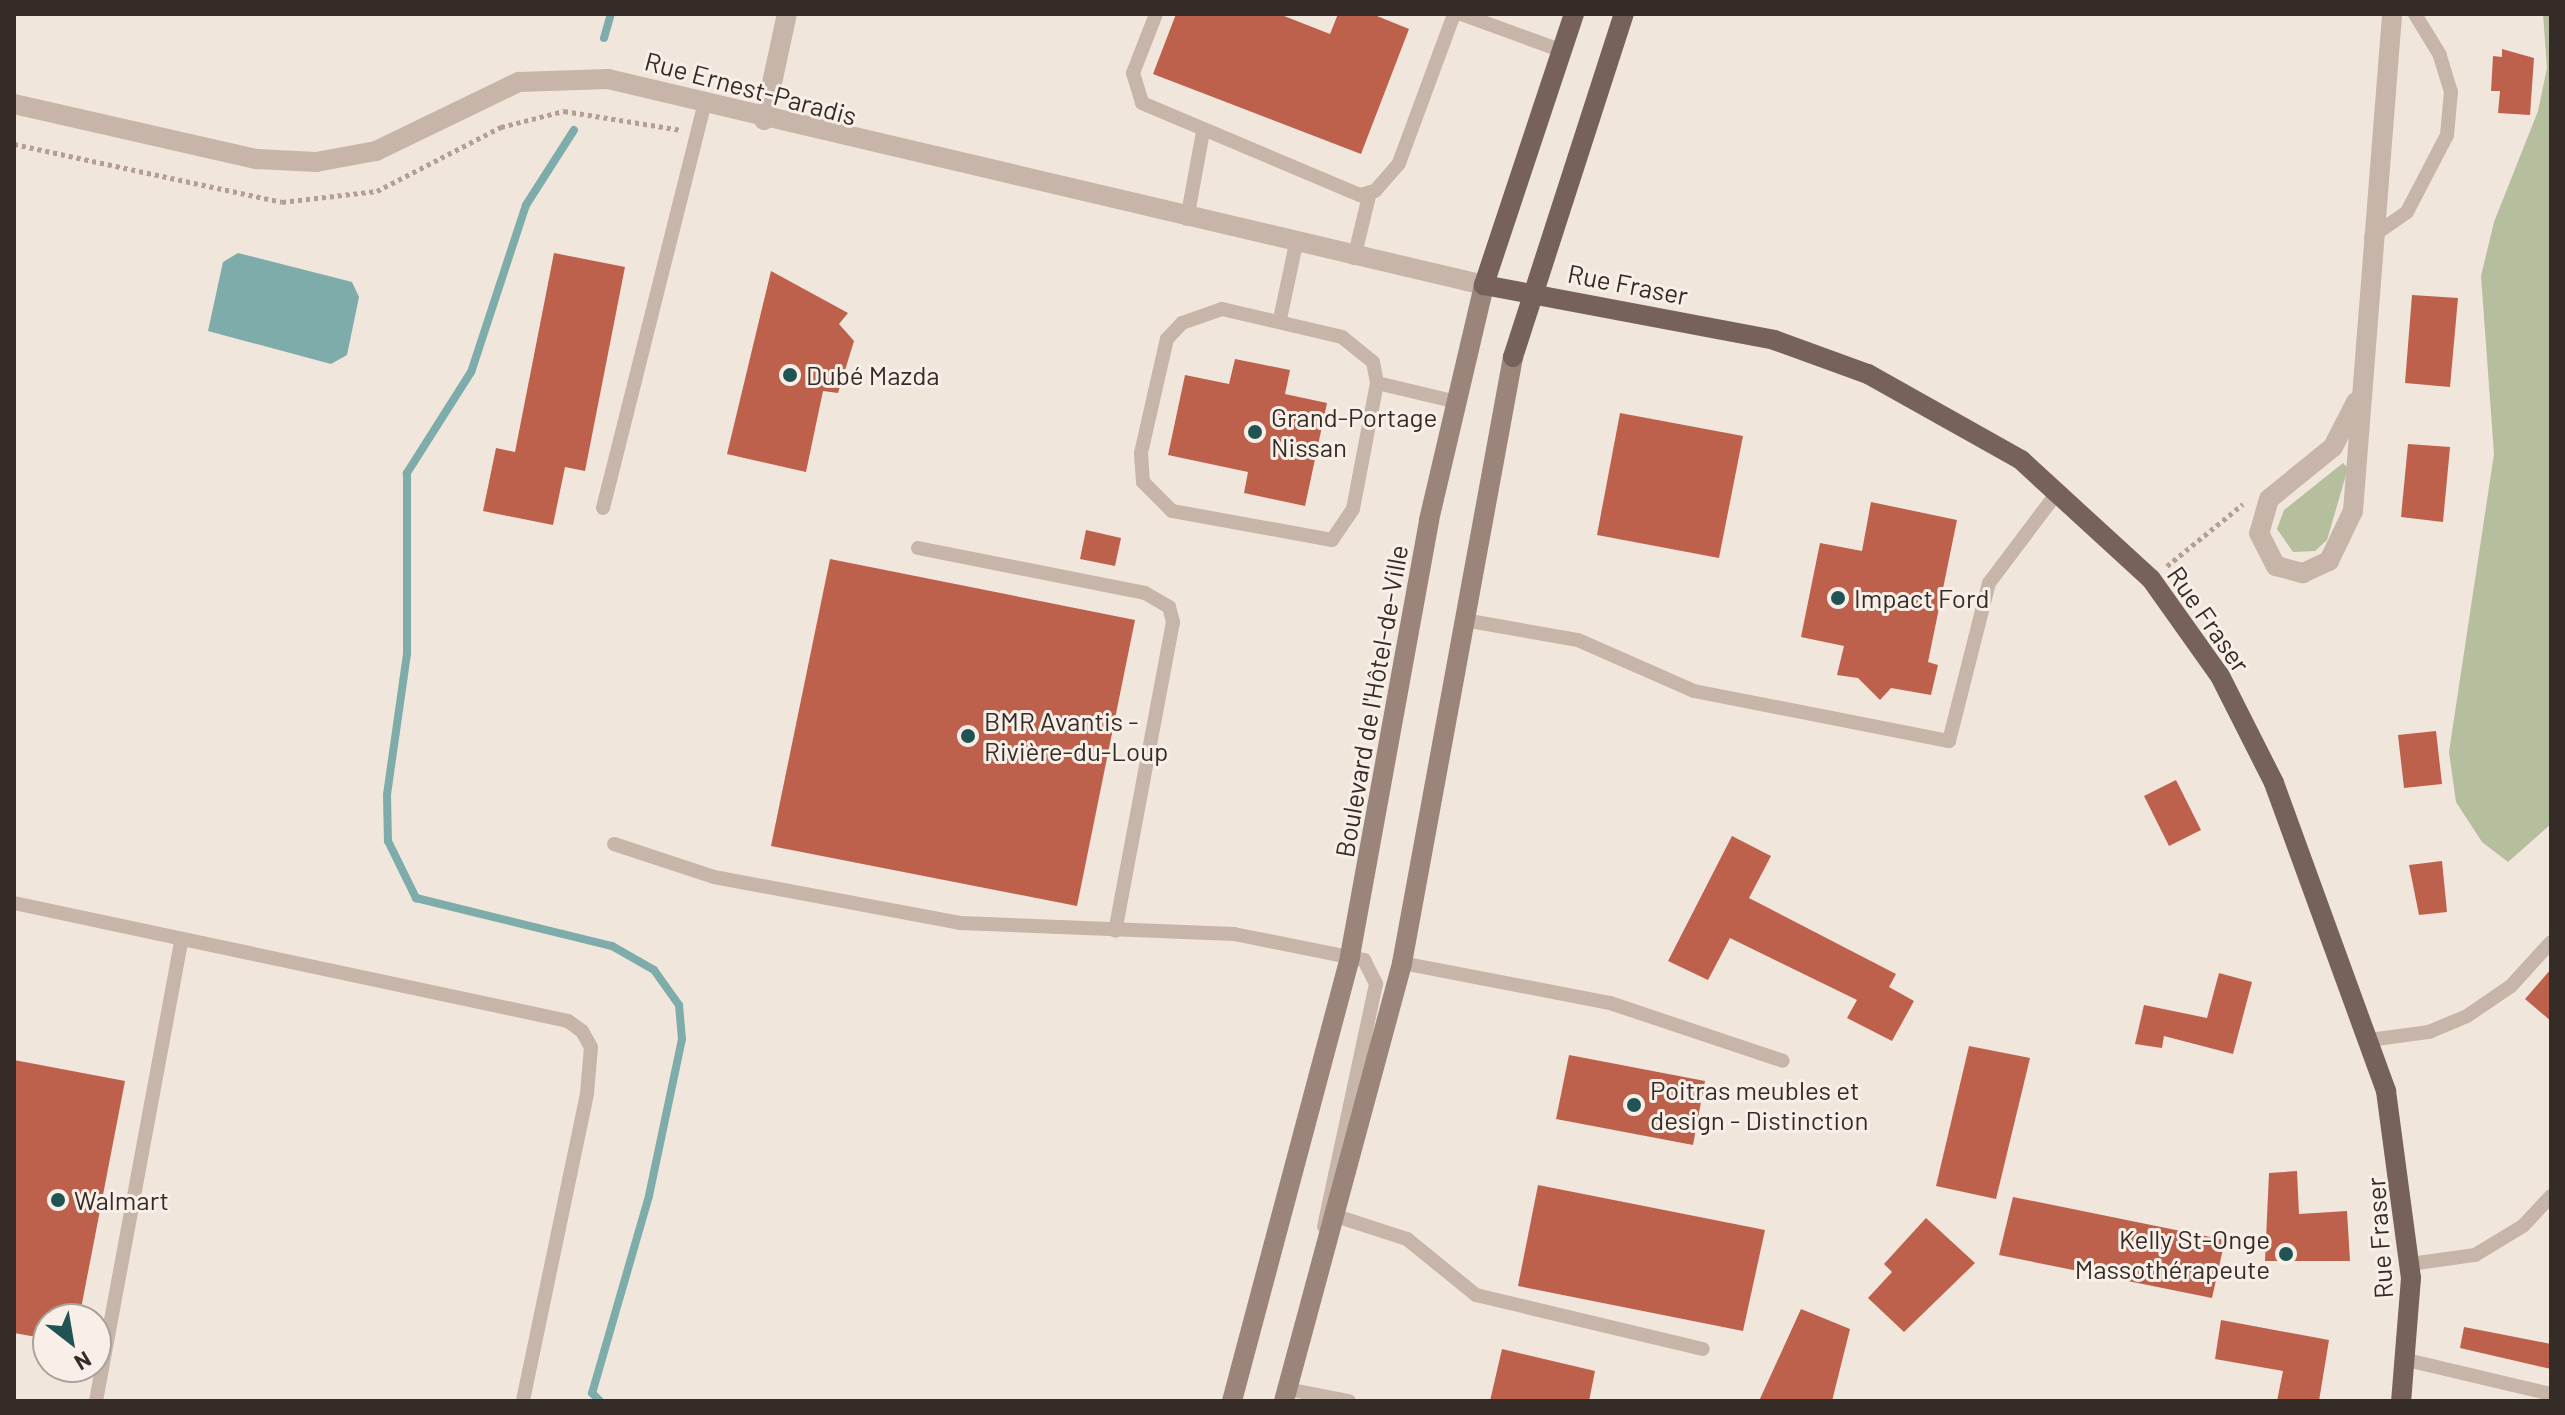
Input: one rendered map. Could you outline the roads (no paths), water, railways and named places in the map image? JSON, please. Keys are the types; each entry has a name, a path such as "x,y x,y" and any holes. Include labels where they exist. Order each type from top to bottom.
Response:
{"main road":[{"name":"Boulevard de l'Hôtel-de-Ville","path":"1232,1401 1350,956 1453,401 1484,285 1574,14"},
{"path":"1286,1395 1402,963 1513,357 1531,293 1624,14"},
{"name":"Rue Fraser","path":"1484,285 1825,356 1915,395 2059,490 2151,579 2220,676 2274,783 2369,1040 2400,1159 2410,1264 2407,1360 2401,1401"}],"street":[{"path":"764,120 787,14"},
{"path":"2356,402 2333,447 2269,499 2259,533 2276,566 2303,573 2329,561 2353,511 2358,373 2392,14"},
{"name":"Rue Ernest-Paradis","path":"14,104 289,163 376,151 484,94 549,76 608,79 705,102 764,120 1354,258 1484,285"}],"lane":[{"path":"1156,14 1133,88 1142,103 1344,191 1370,192"},
{"path":"1354,258 1370,192 1399,163 1454,14"},
{"path":"1461,14 1560,50"},
{"path":"2371,238 2407,212 2447,135 2451,92 2415,14"},
{"path":"603,508 705,102"},
{"path":"1187,219 1203,132"},
{"path":"1280,319 1296,244"},
{"path":"1222,309 1280,319 1362,347 1377,383 1353,509 1332,540 1172,511 1143,482 1141,453 1167,339 1182,323 1222,309"},
{"path":"1377,383 1453,401"},
{"path":"1464,620 1568,637 1694,691 1949,741 1989,583 2059,490"},
{"path":"918,548 1145,593 1169,607 1173,622 1115,931"},
{"path":"614,844 714,877 960,923 1234,934 1350,956 1371,965 1377,976 1334,1152 1316,1286"},
{"path":"14,903 568,1021 582,1031 591,1047 587,1094 523,1401"},
{"path":"96,1401 182,939"},
{"path":"2369,1040 2429,1032 2467,1016 2511,986 2551,942"},
{"path":"1402,963 1610,1003 1783,1061"},
{"path":"2410,1264 2475,1255 2523,1226 2551,1196"},
{"path":"1336,1216 1407,1239 1476,1295 1703,1349"},
{"path":"2407,1360 2551,1394"},
{"path":"1286,1395 1349,1401"}],"water":[{"path":"238,253 352,282 359,297 347,355 331,364 208,331 223,262"}],"waterway":[{"path":"604,38 611,14"},
{"path":"574,130 526,205 471,372 407,473 407,654 387,795 388,841 416,898 612,946 654,970 679,1005 682,1039 649,1196 592,1393 600,1401"}],"place":[{"name":"Dubé Mazda","path":"790,375"},
{"name":"Grand-Portage Nissan","path":"1255,432"},
{"name":"Impact Ford","path":"1838,598"},
{"name":"BMR Avantis - Rivière-du-Loup","path":"968,736"},
{"name":"Poitras meubles et design - Distinction","path":"1634,1105"},
{"name":"Walmart","path":"58,1200"},
{"name":"Kelly St-Onge Massothérapeute","path":"2286,1254"}]}
